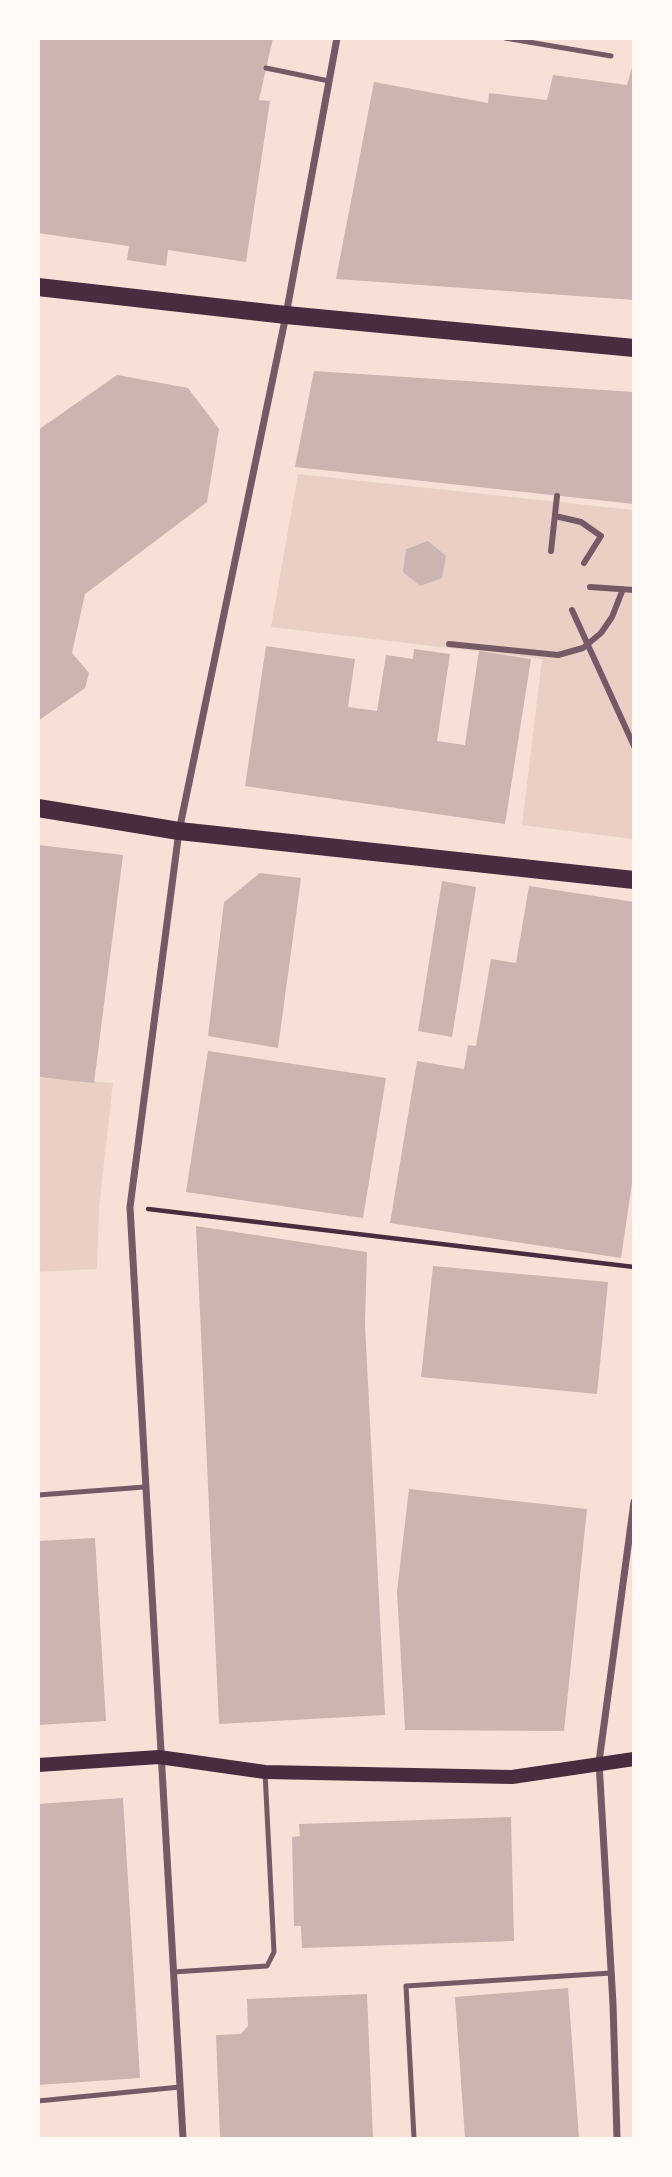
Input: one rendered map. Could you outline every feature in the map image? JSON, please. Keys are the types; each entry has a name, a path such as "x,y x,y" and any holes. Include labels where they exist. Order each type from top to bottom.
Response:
{"main road":[{"path":"38,287 286,315 634,348"},
{"path":"38,808 179,831 634,880"},
{"path":"38,1765 159,1757 265,1772 512,1777 599,1762 634,1759"}],"street":[{"path":"183,2138 159,1757 130,1207 179,831 286,315 337,38"},
{"path":"551,551 557,496"},
{"path":"555,516 582,522 601,536 584,563"},
{"path":"590,587 634,590"},
{"path":"449,644 558,655 587,644 612,617 623,589"},
{"path":"572,610 634,746"},
{"path":"617,2138 599,1762 634,1502"}],"lane":[{"path":"505,38 611,55"},
{"path":"266,68 329,81"},
{"path":"38,1495 145,1487"},
{"path":"173,1972 267,1966 274,1952 265,1772"},
{"path":"414,2138 406,1986 611,1973"},
{"path":"38,2101 180,2087"}],"path":[{"path":"130,1207 634,1267"}],"shaded area":[{"path":"298,474 633,510 633,839 522,825 542,659 271,627"},
{"path":"39,1078 113,1083 99,1208 97,1269 39,1272"}],"building":[{"path":"38,38 273,38 259,100 270,101 246,262 168,250 166,266 127,260 129,246 38,233"},
{"path":"634,60 634,300 336,279 374,82 488,103 489,93 547,100 553,75 627,85"},
{"path":"314,371 634,392 634,504 295,467"},
{"path":"117,375 188,388 219,429 207,502 85,594 72,653 89,673 85,688 38,721 38,430"},
{"path":"428,541 446,556 442,578 420,586 403,572 406,549"},
{"path":"266,646 355,659 348,707 377,711 386,655 413,659 414,649 450,654 437,741 465,745 479,651 531,659 505,824 245,786"},
{"path":"38,845 123,855 94,1083 38,1077"},
{"path":"260,873 301,878 278,1048 208,1036 224,902"},
{"path":"442,881 476,887 452,1037 418,1031"},
{"path":"529,886 634,902 634,1170 621,1258 390,1223 417,1061 464,1069 468,1045 476,1046 491,959 516,963"},
{"path":"208,1051 386,1078 363,1218 186,1192"},
{"path":"196,1226 367,1252 365,1325 385,1715 219,1724"},
{"path":"433,1266 608,1282 597,1394 421,1377"},
{"path":"409,1489 587,1509 564,1731 405,1730 397,1591"},
{"path":"95,1538 106,1721 38,1725 38,1541"},
{"path":"123,1798 140,2078 38,2085 38,1804"},
{"path":"511,1817 514,1941 302,1948 301,1926 294,1926 292,1837 300,1836 299,1824"},
{"path":"568,1988 579,2138 465,2138 455,1997"},
{"path":"367,1994 373,2138 220,2138 216,2035 241,2034 248,2026 247,1999"}]}
